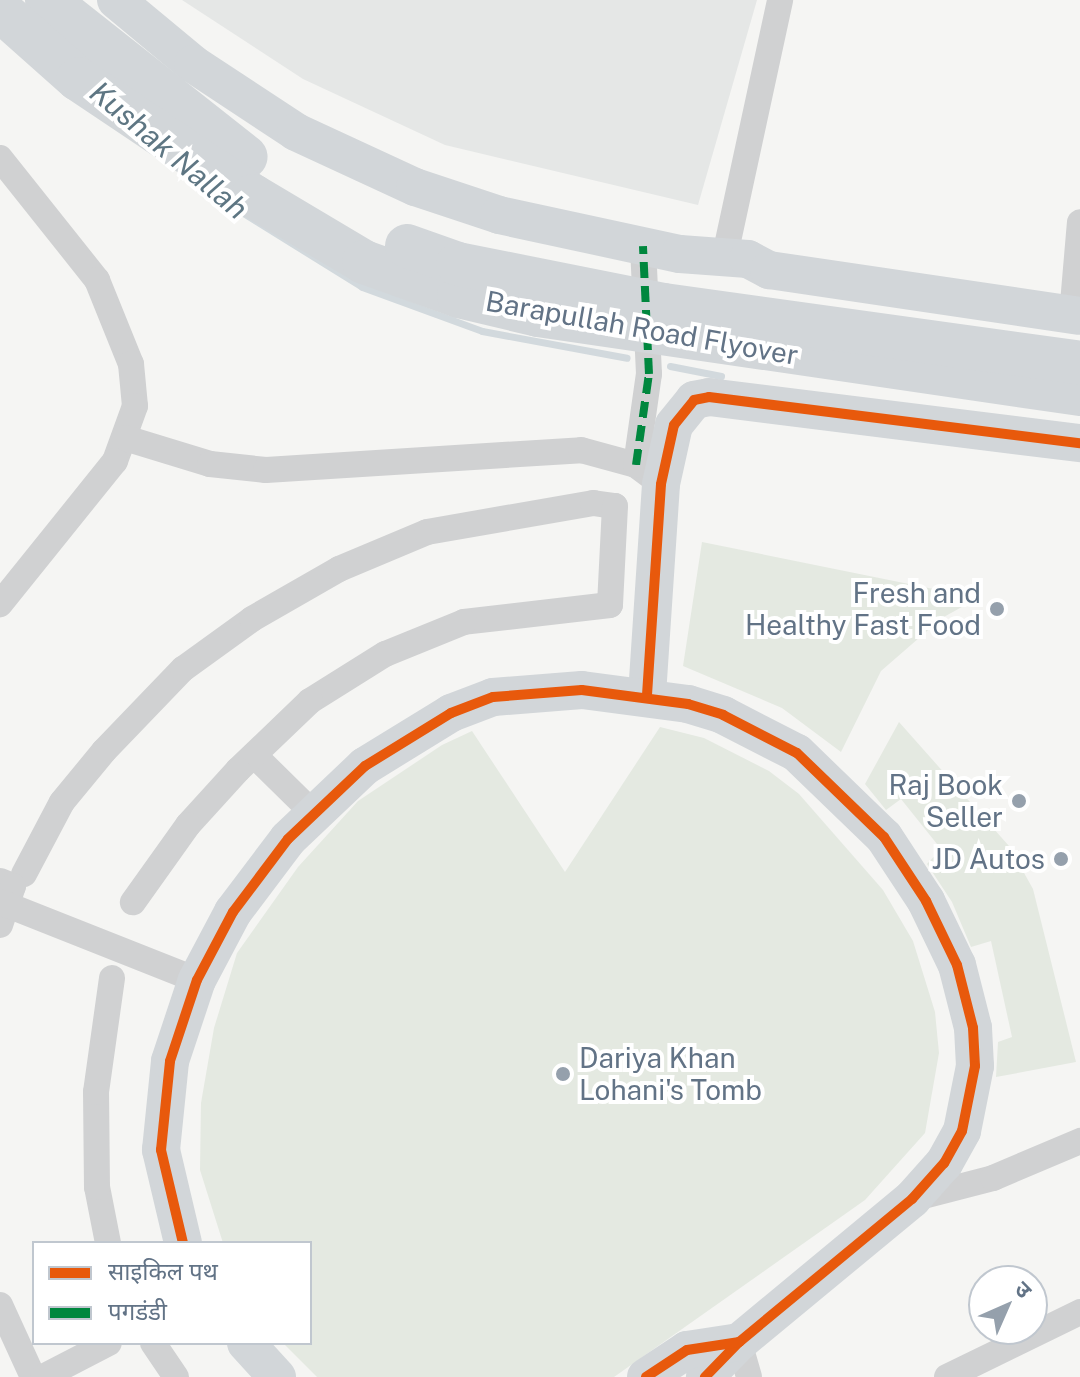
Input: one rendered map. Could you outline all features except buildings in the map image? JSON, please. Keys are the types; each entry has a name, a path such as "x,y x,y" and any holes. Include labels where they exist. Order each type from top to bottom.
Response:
{"highway":[{"name":"Barapullah Road Flyover","path":"47,0 259,167 376,236 458,264 664,305 1080,363"},
{"name":"Barapullah Road Flyover","path":"0,10 78,79 253,196 364,262 459,296 538,315 1080,394"}],"street":[{"path":"116,0 239,96 351,160 499,215 643,246 736,257 771,244 1076,305 1080,222"},
{"path":"736,257 780,0"},
{"path":"0,158 97,280 131,364 135,406 115,461 0,604"},
{"path":"643,246 649,374 647,695"},
{"path":"649,474 674,425 694,400 709,397 1080,443"},
{"path":"125,438 210,464 266,470 581,450 649,474"},
{"path":"133,902 188,825 254,755 310,701 385,654 464,622 610,605 615,506 593,503 427,532 339,569 252,619 183,669 104,751 62,802 5,905 197,980"},
{"path":"182,1241 164,1178 161,1122 170,1061 197,980 255,881 313,813 365,766 408,738 493,697 567,690 647,695 723,715 797,753 884,837 945,935 967,995 975,1066 962,1131 944,1163 912,1199 744,1360 705,1377"},
{"path":"254,755 313,813"},
{"path":"108,1241 97,1187 96,1092 112,978"},
{"path":"912,1199 993,1178 1080,1141"},
{"path":"0,1305 33,1377"},
{"path":"947,1377 1080,1312"},
{"path":"43,1377 105,1345"},
{"path":"154,1345 176,1377"},
{"path":"248,1345 277,1377"},
{"path":"646,1377 687,1350 744,1360"}],"shaded area":[{"path":"182,0 757,0 698,205 445,145 303,79"},
{"path":"702,542 978,598 942,618 881,671 841,752 782,708 683,666"},
{"path":"899,722 1009,846 1033,889 1076,1062 996,1077 998,1042 1012,1037 991,941 971,947 952,902 927,864 941,849 901,799 886,810 865,784"},
{"path":"660,727 704,738 769,771 799,794 883,890 913,941 935,1012 939,1053 925,1133 865,1200 614,1377 317,1377 285,1345 312,1345 312,1241 222,1241 200,1170 201,1103 214,1028 237,953 298,867 358,801 442,745 472,731 565,872"}],"waterway":[{"name":"Kushak Nallah","path":"216,196 362,287 482,331 627,358"},
{"name":"Kushak Nallah","path":"670,366 721,376"}],"marked path":[{"path":"636,465 649,374 643,246"}],"cycle path":[{"path":"647,695 661,484 674,425 694,400 709,397 1080,443"},
{"path":"183,1241 161,1150 170,1061 197,980 233,912 288,839 365,766 451,713 493,697 582,690 688,704 723,715 797,753 884,837 926,901 957,965 973,1028 975,1066 962,1131 944,1163 912,1199 739,1342 705,1377"},
{"path":"646,1377 687,1350 739,1342"}],"place":[{"name":"Fresh and Healthy Fast Food","path":"997,609"},
{"name":"Raj Book Seller","path":"1019,801"},
{"name":"JD Autos","path":"1061,859"},
{"name":"Dariya Khan Lohani's Tomb","path":"563,1074"}]}
